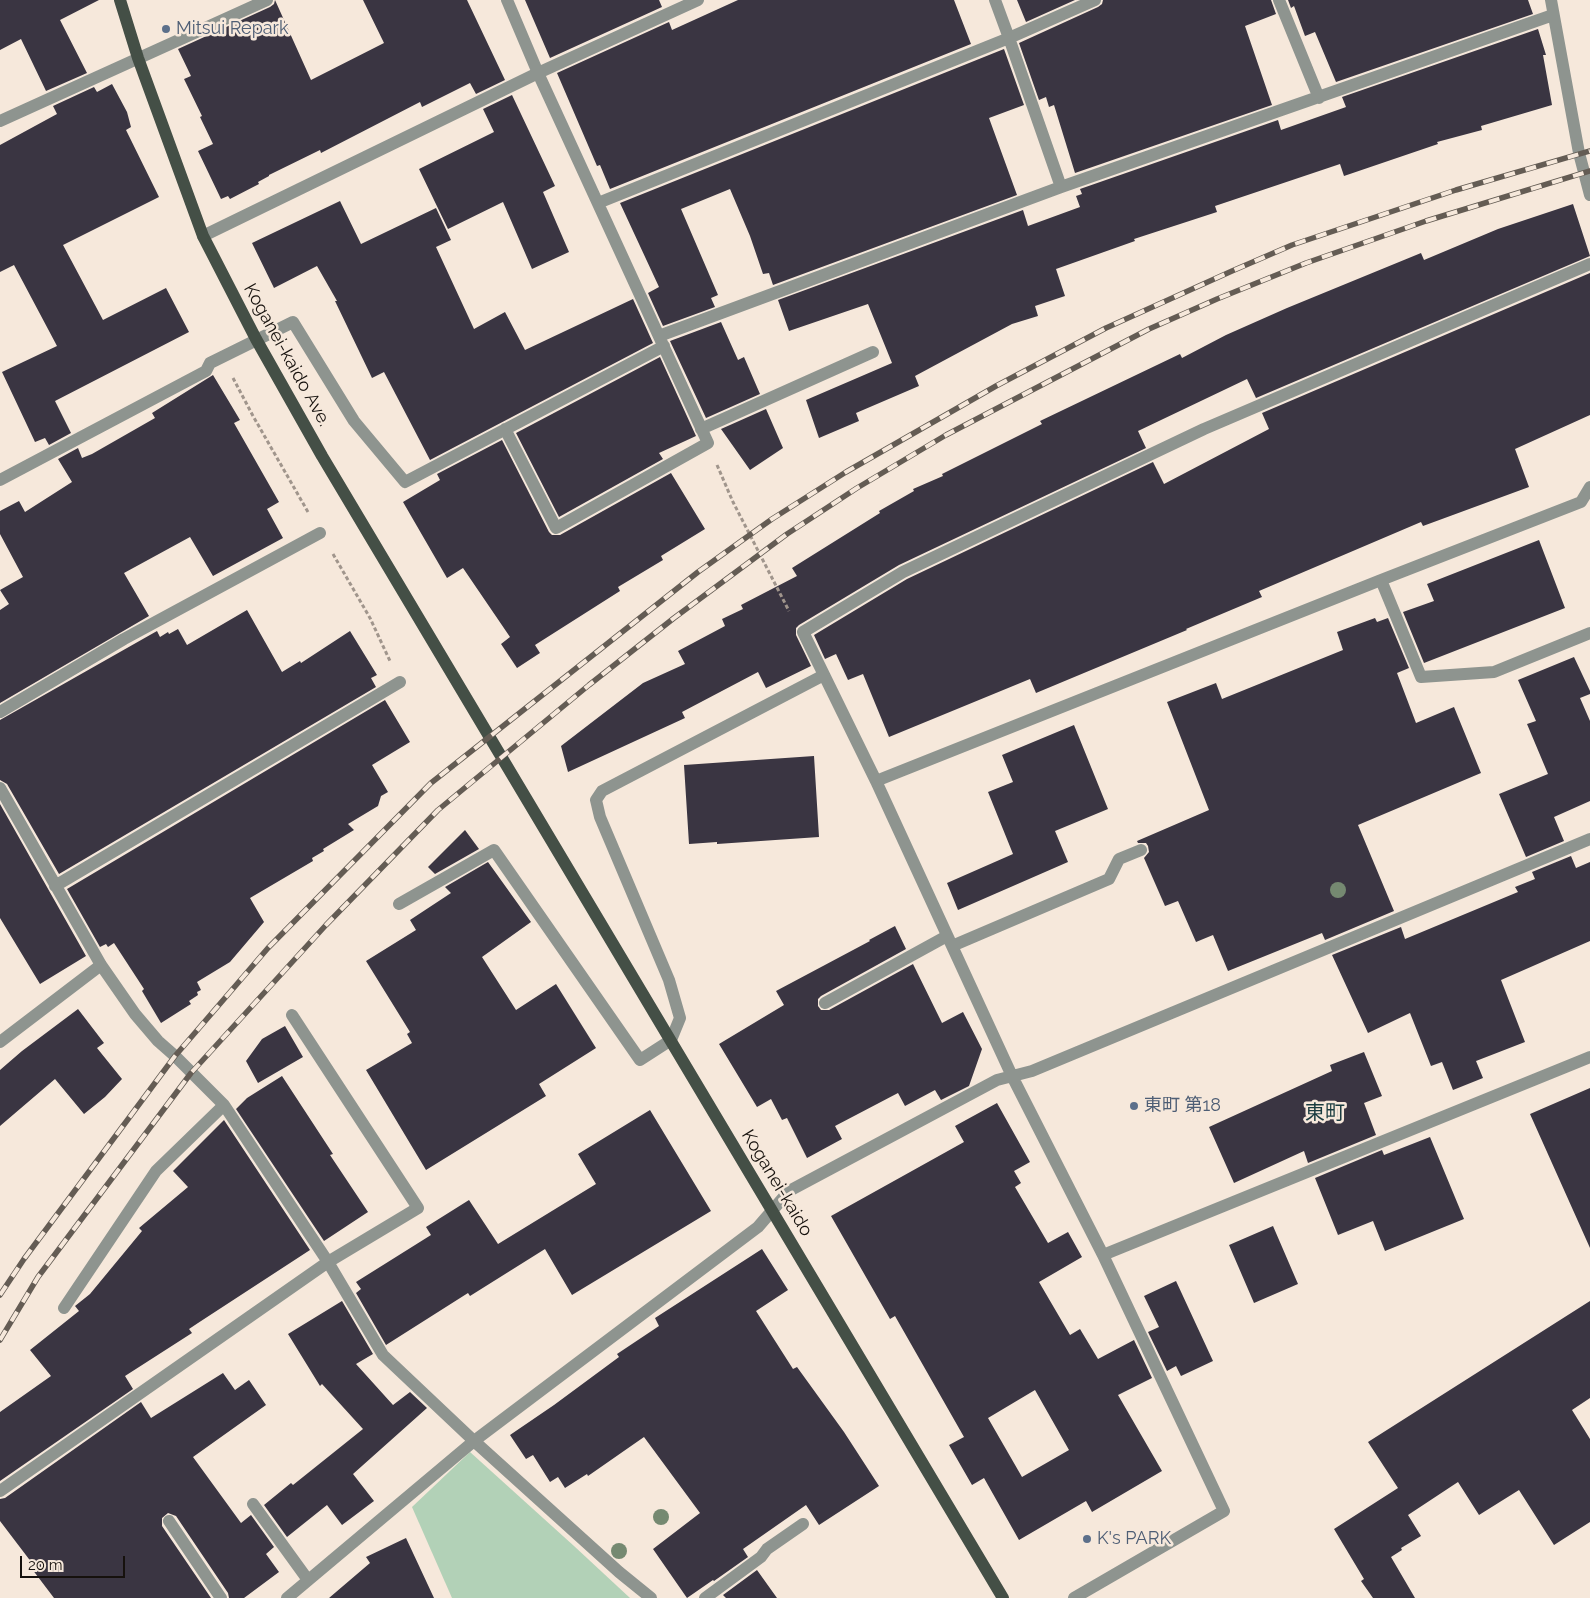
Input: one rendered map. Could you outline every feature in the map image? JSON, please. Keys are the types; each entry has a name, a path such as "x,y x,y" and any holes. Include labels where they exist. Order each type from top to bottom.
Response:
{"main road":[{"name":"Koganei-kaido Ave.","path":"120,0 138,58 203,236 256,339 322,456 520,786"},
{"name":"Koganei-kaido","path":"520,786 1004,1598"}],"street":[{"path":"0,121 267,0"},
{"path":"505,429 556,528 708,443 538,73 507,0"},
{"path":"203,236 538,73 698,0"},
{"path":"994,0 1061,187"},
{"path":"598,203 1009,38 1096,0"},
{"path":"1279,0 1319,98"},
{"path":"1551,0 1579,153 1590,194"},
{"path":"0,480 206,371 210,363 293,322 354,421 405,482 505,429 662,341 1061,187 1553,15"},
{"path":"1074,1598 1224,1511 1103,1255 1012,1076 876,781 803,632 903,572 1204,429 1590,264"},
{"path":"701,429 873,352"},
{"path":"876,781 1581,502 1590,487"},
{"path":"0,712 124,639 320,533"},
{"path":"1381,580 1420,677 1494,672 1590,634"},
{"path":"399,904 494,850 640,1060 671,1040 680,1018 669,980 600,817 596,800 602,791 824,675"},
{"path":"55,886 400,682"},
{"path":"0,788 101,965 135,1014 158,1041 224,1105 328,1262 383,1355 474,1441 651,1598"},
{"path":"287,1598 474,1441 758,1227 789,1191 997,1080 1032,1071 1590,839"},
{"path":"825,1003 950,941 1109,879 1118,859 1141,850"},
{"path":"0,1042 101,965"},
{"path":"0,1491 328,1262 418,1208 292,1014"},
{"path":"1103,1255 1590,1057"},
{"path":"64,1308 156,1172 224,1105"},
{"path":"253,1504 308,1580"},
{"path":"169,1521 221,1598"},
{"path":"706,1598 761,1557 767,1549 803,1524"}],"path":[{"path":"714,460 733,502 792,617"}],"green space":[{"path":"470,1452 630,1598 452,1598 412,1507"}],"building":[{"path":"0,0 99,0 60,20 87,73 46,91 21,39 0,50"},
{"path":"275,0 311,80 384,43 363,0 467,0 505,80 476,94 470,83 422,107 420,102 321,153 320,150 269,175 258,182 259,184 230,199 228,196 221,199 198,151 213,144 184,79 191,76 178,49 270,7 274,4"},
{"path":"525,0 659,0 662,7 550,58"},
{"path":"738,0 954,0 971,44 610,189 600,165 597,166 557,73 669,22 672,30"},
{"path":"1017,0 1075,0 1026,22"},
{"path":"1103,0 1271,0 1276,14 1245,26 1272,105 1075,173 1054,105 1049,107 1046,97 1039,100 1019,43 1098,7 1102,4"},
{"path":"1288,0 1528,0 1533,14 1336,82 1315,32 1305,36 1294,6 1291,8"},
{"path":"1538,29 1546,55 1543,55 1552,105 1481,126 1482,130 1437,142 1438,144 1344,176 1340,164 1215,206 1217,212 1134,239 1135,241 1056,269 1065,296 1035,306 1038,316 1012,324 915,376 919,386 856,413 859,421 819,438 806,400 892,363 868,304 789,331 778,300 1023,210 1028,226 1080,207 1076,196 1082,194 1080,189 1278,120 1281,130 1346,107 1342,97"},
{"path":"1004,49 1024,105 989,118 1017,195 773,285 769,273 763,274 750,236 730,189 681,209 718,295 711,298 715,307 663,326 648,293 659,287 620,203"},
{"path":"112,84 127,112 131,127 126,130 159,197 63,245 103,320 166,288 189,332 55,401 71,433 49,445 45,438 35,442 2,372 57,346 14,265 0,272 0,145 57,114 53,106 94,87 97,92"},
{"path":"512,95 555,186 543,192 569,252 532,269 503,202 448,229 419,169 494,132 483,109"},
{"path":"340,201 361,244 436,208 451,240 436,247 474,329 505,312 525,350 633,299 653,343 430,460 384,372 372,378 335,301 337,301 317,266 274,288 252,243"},
{"path":"1573,204 1590,256 1256,398 1247,379 1138,431 1146,448 899,565 799,625 796,628 796,635 811,666 766,688 758,672 682,712 685,718 568,772 561,746 643,683 685,664 678,651 725,626 722,619 743,609 741,605 797,576 792,568 880,513 879,511 914,491 913,489 943,476 942,474 1042,424 1040,421 1180,354 1182,358 1226,335 1287,308 1421,253 1424,260 1498,229"},
{"path":"1590,273 1590,415 1515,449 1529,487 1423,526 1421,522 1259,591 1262,597 1036,693 1030,679 889,737 863,674 848,680 836,654 825,659 814,635 907,579 1153,462 1164,484 1269,429 1262,413"},
{"path":"721,322 738,360 744,357 760,394 706,418 670,341"},
{"path":"660,357 696,436 659,453 663,459 559,517 516,433"},
{"path":"213,375 240,420 234,423 279,502 267,509 283,538 213,576 190,537 124,573 149,616 0,703 0,610 9,604 0,590 23,577 0,534 0,511 19,501 25,512 72,482 58,459 78,448 82,458 92,454 155,418 152,413"},
{"path":"766,409 783,448 750,470 721,429"},
{"path":"502,440 552,535 560,535 671,473 705,529 661,556 663,560 618,587 620,591 535,645 540,653 517,668 501,644 510,637 463,568 447,578 403,502 440,480 437,474"},
{"path":"1539,540 1565,608 1424,663 1403,612 1434,601 1427,584"},
{"path":"247,610 282,672 300,661 301,663 350,631 377,675 371,678 376,687 59,874 7,784 0,780 0,720 157,631 160,637 178,629 187,645"},
{"path":"1375,618 1377,622 1388,618 1409,668 1397,673 1416,723 1454,707 1481,773 1358,825 1394,911 1325,940 1322,933 1228,971 1213,935 1196,942 1178,901 1165,906 1144,858 1149,852 1148,846 1146,843 1138,843 1137,841 1209,810 1167,702 1216,683 1222,699 1343,650 1337,632"},
{"path":"1574,657 1590,691 1590,694 1580,698 1590,721 1590,801 1554,817 1564,841 1526,857 1499,794 1548,774 1527,724 1536,721 1518,680"},
{"path":"385,700 410,742 372,765 388,792 381,796 378,806 348,824 354,830 323,849 324,851 312,858 313,861 250,898 264,922 230,962 197,982 201,990 197,992 198,995 189,1001 191,1004 161,1023 142,991 144,989 114,943 108,947 106,944 100,947 67,889"},
{"path":"1074,725 1108,809 1055,831 1068,862 958,910 947,883 1013,854 988,792 1013,782 1002,755"},
{"path":"814,756 819,837 717,844 717,842 689,844 684,765"},
{"path":"0,804 86,956 40,984 0,918"},
{"path":"465,830 479,849 435,874 428,867"},
{"path":"1571,856 1576,868 1590,862 1590,941 1501,980 1525,1042 1476,1061 1483,1078 1453,1090 1442,1062 1431,1066 1410,1013 1368,1033 1332,955 1401,927 1405,939 1518,892 1515,887 1535,879 1532,872"},
{"path":"488,862 531,922 482,957 516,1010 556,984 596,1048 539,1084 546,1096 426,1170 366,1070 412,1043 407,1034 410,1032 366,961 416,930 410,920 451,893 445,887"},
{"path":"895,926 906,949 821,996 818,999 818,1006 821,1010 829,1010 913,964 942,1023 963,1012 982,1049 969,1086 941,1100 935,1090 905,1106 898,1093 835,1126 842,1139 807,1158 787,1118 782,1120 771,1099 757,1107 719,1044 784,1005 776,991"},
{"path":"78,1009 104,1043 97,1048 122,1079 105,1097 84,1114 55,1079 0,1126 0,1070"},
{"path":"285,1026 303,1057 258,1083 246,1061 262,1039"},
{"path":"1364,1052 1382,1096 1364,1103 1376,1135 1308,1163 1304,1151 1234,1183 1209,1127 1332,1071 1330,1065"},
{"path":"282,1076 333,1154 330,1155 368,1212 324,1241 236,1109 247,1098"},
{"path":"1590,1088 1590,1248 1530,1114"},
{"path":"997,1103 1030,1162 1014,1171 1021,1183 1015,1187 1048,1243 1068,1232 1082,1257 1039,1282 1070,1335 1080,1329 1098,1359 1134,1340 1152,1378 1118,1395 1162,1471 1092,1512 1086,1501 1019,1540 984,1478 972,1485 949,1445 964,1437 895,1316 890,1319 831,1216 964,1142 955,1126","holes":["1035,1390 1069,1450 1022,1477 988,1418"]},
{"path":"650,1110 711,1211 572,1295 545,1249 470,1296 468,1293 386,1345 356,1293 361,1289 356,1282 431,1235 426,1227 469,1200 498,1244 596,1184 578,1154"},
{"path":"224,1120 310,1250 189,1329 192,1333 125,1376 133,1389 0,1481 0,1412 51,1376 30,1350 79,1311 75,1306 90,1294 142,1231 139,1228 188,1187 173,1171"},
{"path":"1430,1137 1464,1219 1385,1251 1373,1221 1338,1235 1315,1178 1382,1150 1384,1155"},
{"path":"1273,1226 1298,1284 1254,1303 1229,1245"},
{"path":"762,1249 788,1290 756,1311 793,1369 797,1367 844,1432 879,1486 819,1525 806,1505 743,1549 748,1557 687,1598 653,1549 700,1513 644,1437 588,1476 587,1474 565,1488 558,1477 550,1482 533,1455 526,1459 510,1435 619,1357 617,1354 659,1326 655,1318"},
{"path":"1176,1281 1213,1361 1181,1376 1176,1366 1167,1371 1148,1332 1159,1327 1144,1296"},
{"path":"342,1301 373,1354 356,1364 393,1405 410,1392 427,1408 353,1474 374,1501 342,1525 327,1505 287,1537 264,1505 291,1483 293,1485 363,1429 322,1384 320,1386 288,1334"},
{"path":"1590,1301 1590,1398 1572,1410 1590,1439 1590,1522 1554,1545 1519,1490 1479,1515 1458,1482 1408,1515 1421,1536 1401,1548 1402,1550 1391,1557 1415,1598 1373,1598 1361,1581 1364,1579 1334,1529 1398,1488 1368,1442"},
{"path":"223,1373 235,1390 249,1380 266,1405 193,1457 241,1523 251,1515 274,1547 266,1554 279,1572 244,1598 229,1598 228,1593 176,1516 168,1513 162,1518 162,1526 211,1598 54,1598 32,1569 35,1567 0,1521 0,1499 5,1498 141,1402 151,1418"},
{"path":"406,1538 434,1598 329,1598 370,1563 366,1557"},
{"path":"757,1570 777,1598 726,1598 723,1595"}],"railway":[{"path":"0,1295 24,1259 175,1056 268,948 431,783 698,572 772,519 846,472 996,386 1106,328 1292,245 1456,190 1590,151"},
{"path":"0,1340 38,1277 191,1073 326,925 438,810 589,685 674,618 787,534 857,488 946,435 1149,329 1306,263 1426,221 1590,171"}],"place":[{"name":"Mitsui Repark","path":"166,29"},
{"name":"東町 第18","path":"1134,1106"},
{"name":"K's PARK","path":"1087,1539"}],"district":[{"name":"東町","path":"1325,1113"}]}
